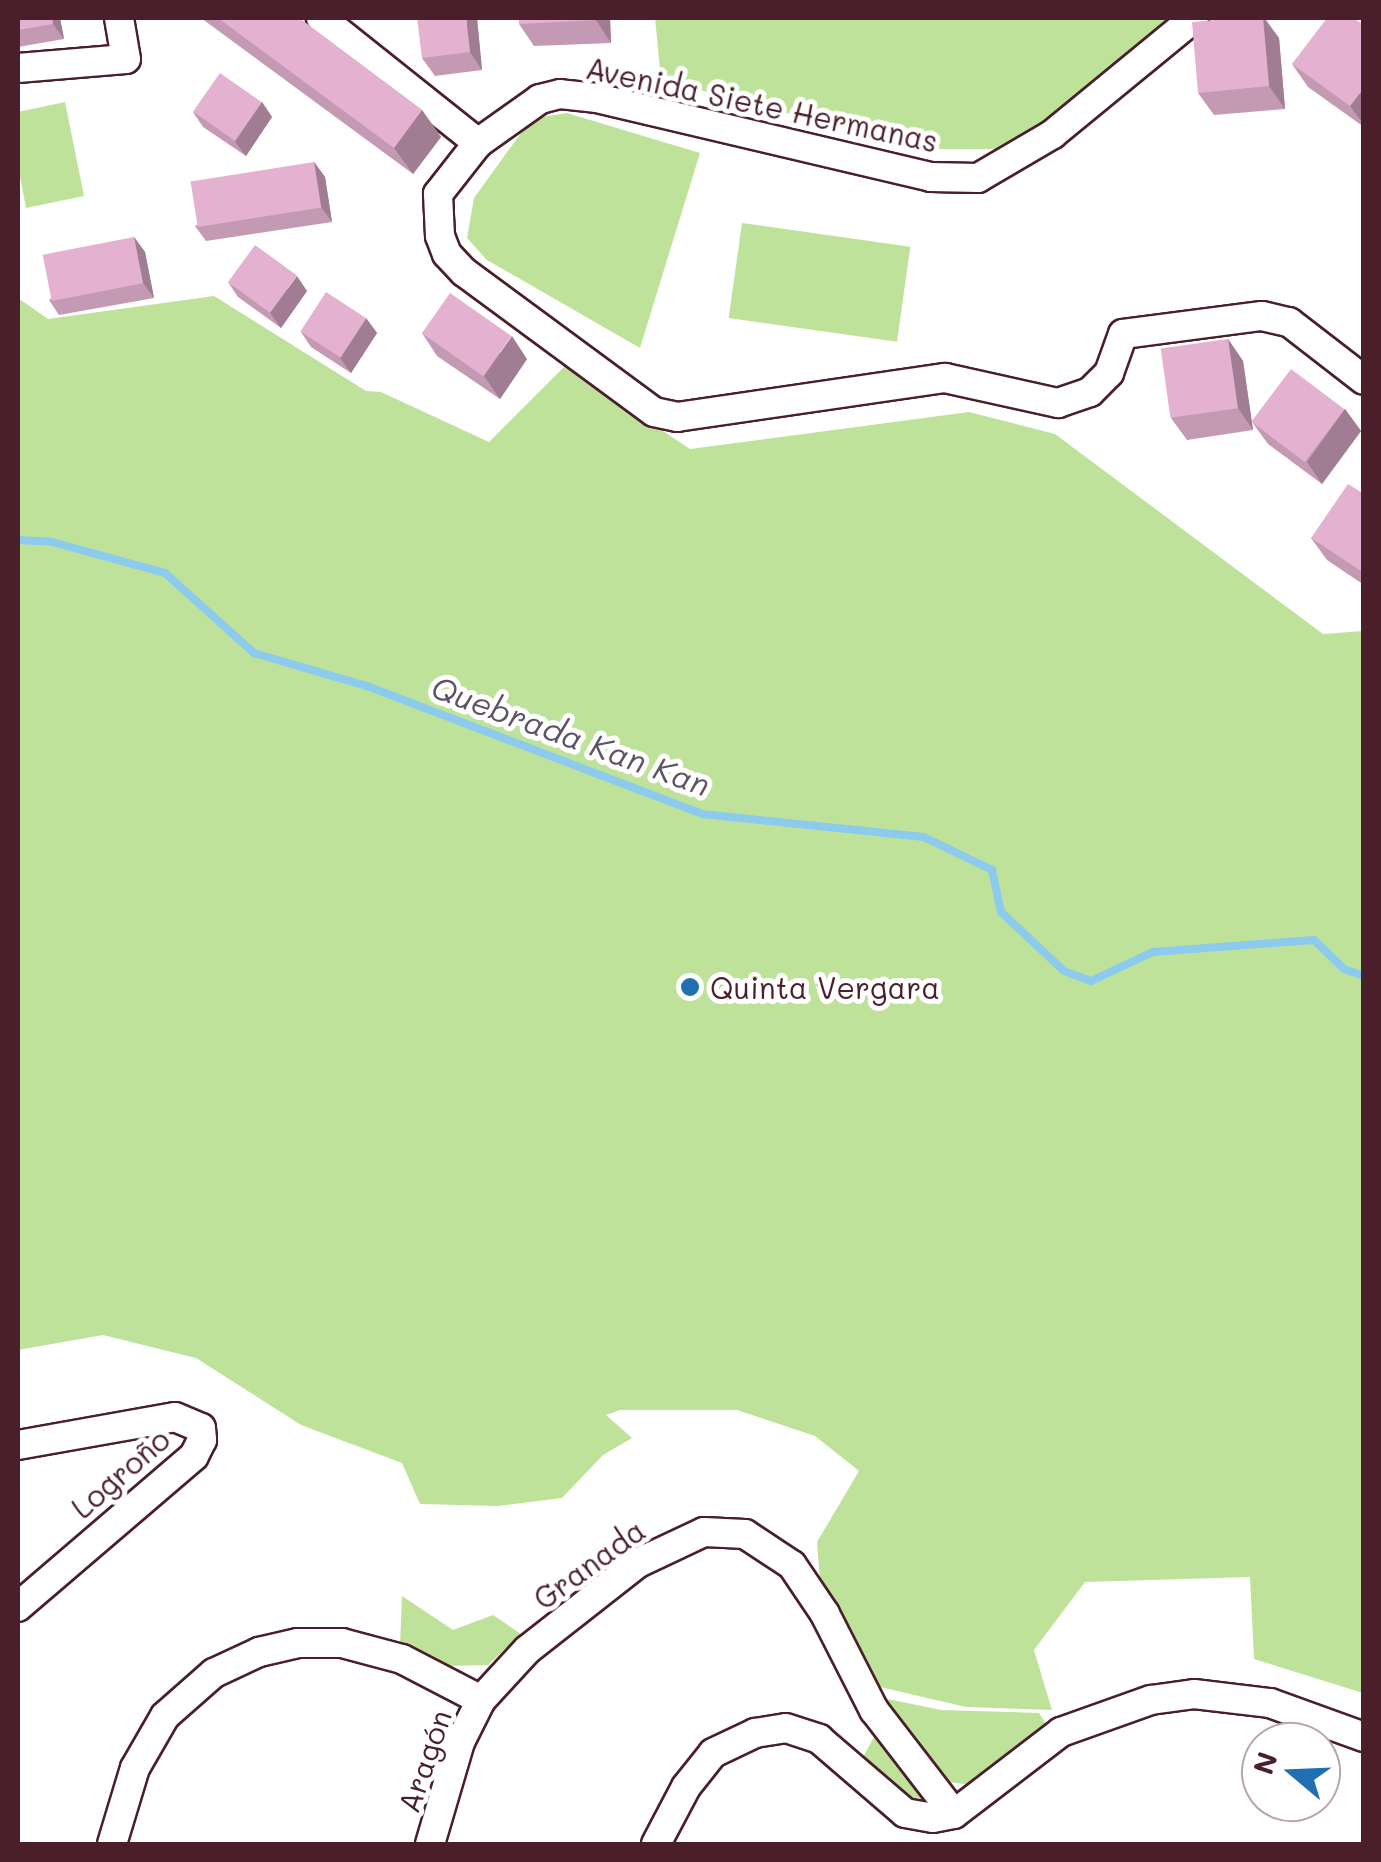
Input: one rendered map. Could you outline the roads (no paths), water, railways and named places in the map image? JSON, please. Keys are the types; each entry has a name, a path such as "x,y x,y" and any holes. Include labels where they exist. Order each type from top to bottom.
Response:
{"street":[{"path":"18,68 126,59 119,18"},
{"path":"321,18 478,143"},
{"name":"Avenida Siete Hermanas","path":"1194,18 1053,134 978,178 931,177 596,98 560,94 540,98 478,143 438,194 440,236 447,254 464,272 654,412 676,417 945,378 1058,403 1090,392 1109,373 1123,334 1262,316 1289,322 1364,380"},
{"name":"Logroño","path":"18,1445 174,1417 201,1428 202,1440 194,1456 18,1608"},
{"name":"Granada","path":"480,1700 527,1650 638,1562 704,1532 745,1534 792,1565 825,1614 874,1710 954,1814"},
{"path":"112,1844 135,1768 166,1716 214,1674 259,1652 298,1642 342,1644 402,1658 480,1700"},
{"path":"656,1844 686,1788 713,1754 755,1733 786,1728 819,1738 905,1812 933,1818 954,1814 1061,1732 1151,1700 1194,1694 1270,1703 1364,1736"},
{"name":"Aragón","path":"430,1844 460,1742 480,1700"}],"waterway":[{"name":"Quebrada Kan Kan","path":"18,540 52,542 165,573 254,653 367,686 702,814 924,837 992,870 1001,912 1064,971 1091,981 1153,952 1314,940 1344,969 1364,976"}],"place":[{"name":"Quinta Vergara","path":"690,987"}]}
